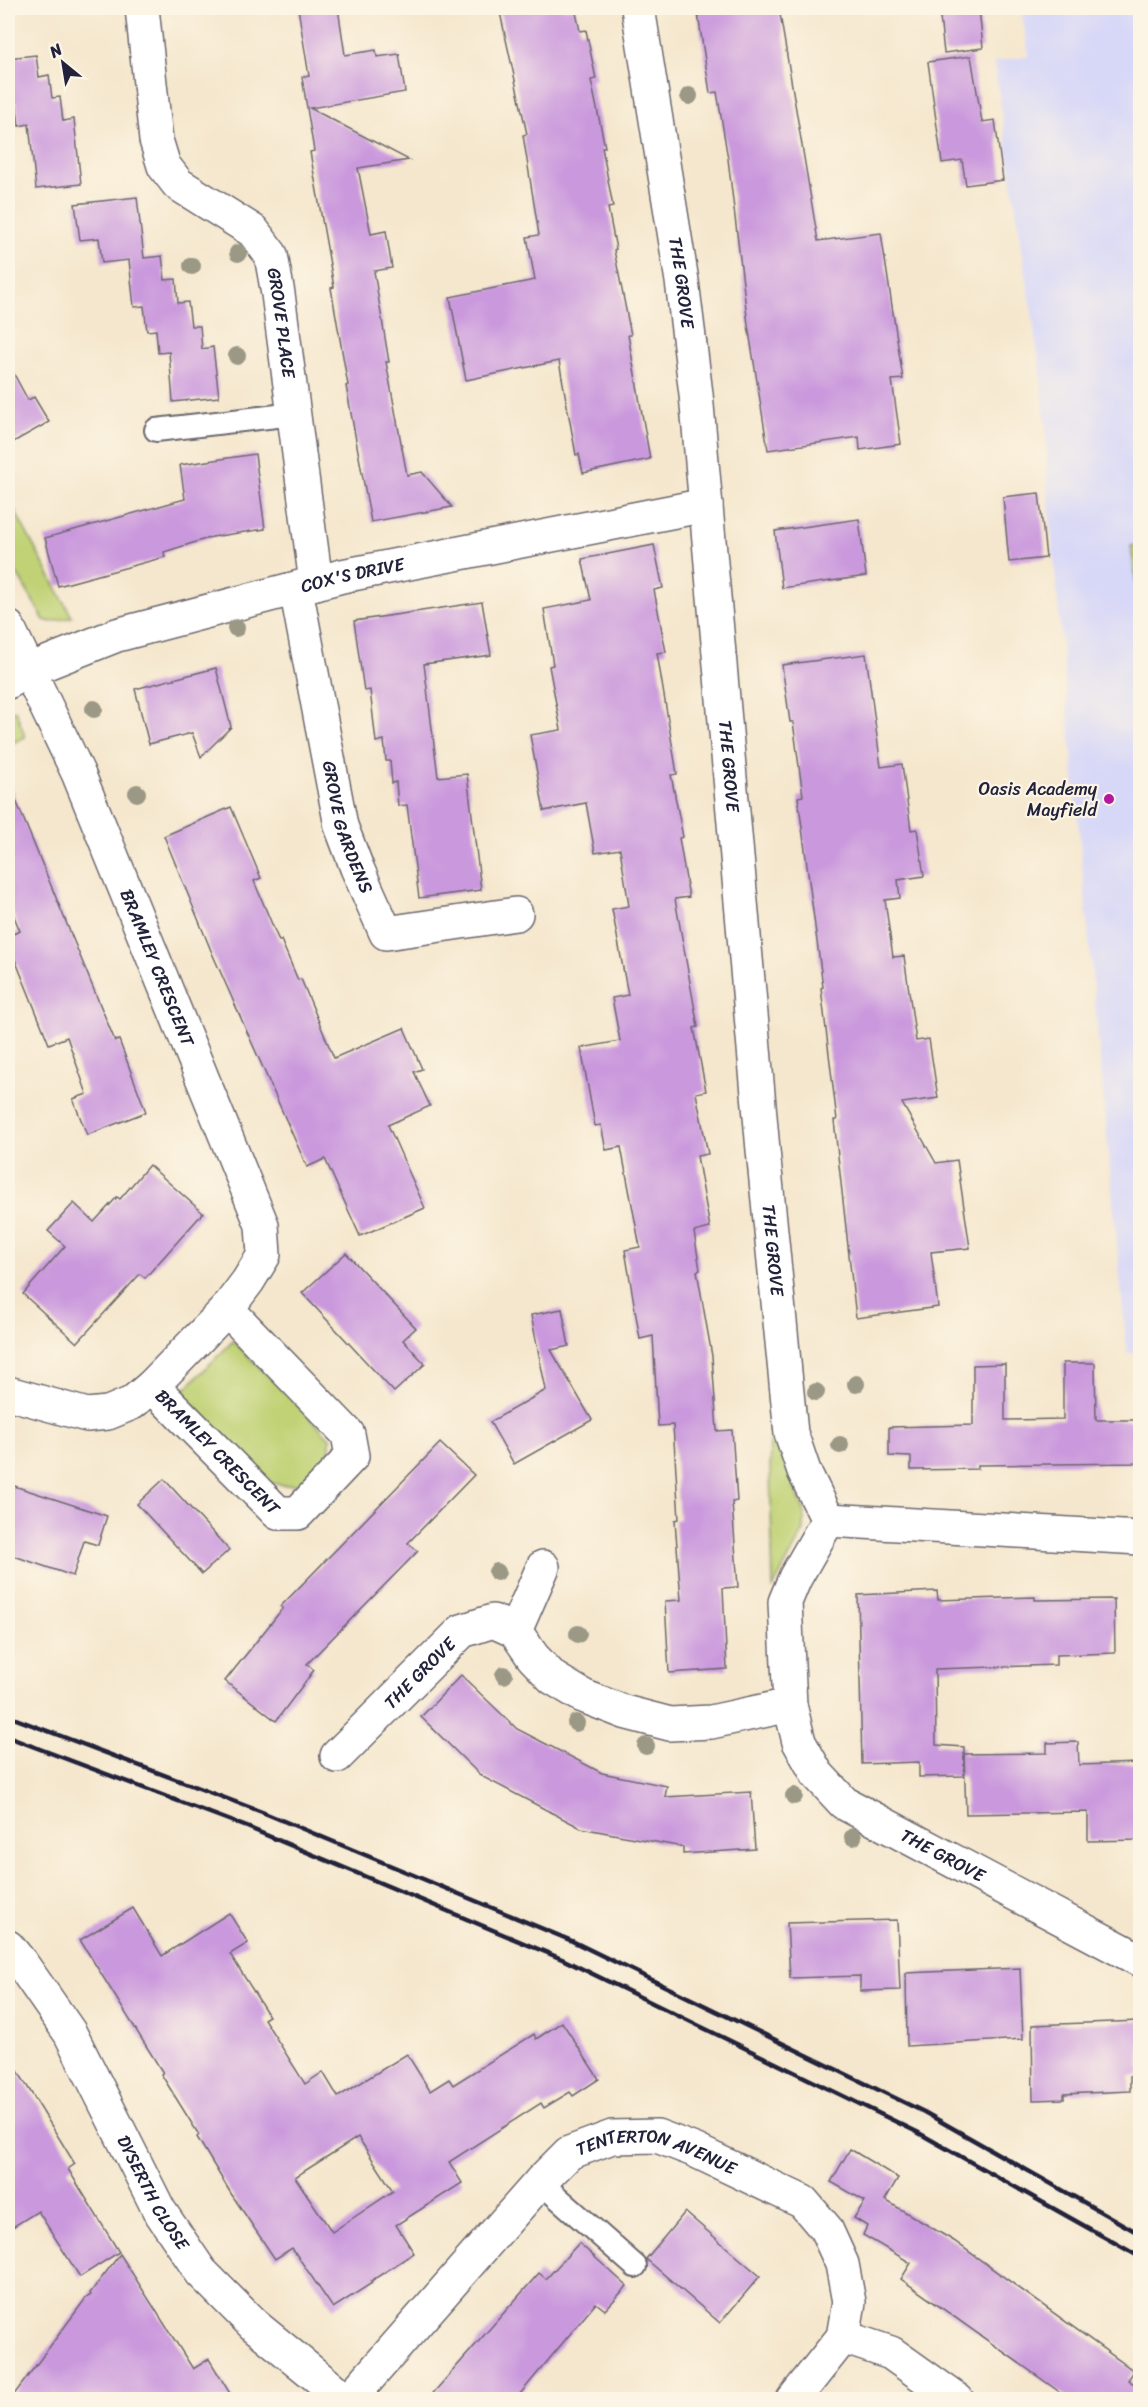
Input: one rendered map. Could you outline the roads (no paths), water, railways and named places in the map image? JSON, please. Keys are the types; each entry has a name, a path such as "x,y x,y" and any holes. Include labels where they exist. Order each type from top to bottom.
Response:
{"street":[{"name":"GROVE PLACE","path":"142,8 156,141 164,166 178,184 253,231 271,255 294,414 306,586"},
{"name":"THE GROVE","path":"638,8 689,332 762,1140 791,1433 804,1471 828,1520 795,1578 785,1602 790,1706 799,1742 817,1774 844,1803 1140,1960"},
{"name":"COX'S DRIVE","path":"18,676 117,635 306,586 706,505"},
{"name":"GROVE GARDENS","path":"306,586 341,826 386,933 516,914"},
{"name":"BRAMLEY CRESCENT","path":"8,627 18,676 78,773 262,1225 264,1255 227,1309 152,1386 132,1403 108,1413 87,1415 8,1393"},
{"name":"BRAMLEY CRESCENT","path":"152,1386 278,1513 298,1513 352,1456 348,1434 227,1309"},
{"path":"828,1520 980,1531 1140,1538"},
{"path":"543,1567 515,1631 533,1657 553,1678 583,1695 624,1712 670,1724 711,1722 790,1706"},
{"name":"THE GROVE","path":"337,1756 462,1631 493,1621 515,1631"},
{"name":"DYSERTH CLOSE","path":"8,1947 70,2033 159,2210 201,2272 254,2325 348,2400"},
{"name":"TENTERTON AVENUE","path":"348,2400 568,2153 612,2137 657,2136 694,2150 803,2202 826,2229 842,2264 849,2302 843,2337 793,2400"},
{"path":"843,2337 891,2354 957,2400"}],"lane":[{"path":"156,430 294,414"},
{"path":"540,2182 635,2266"}],"railway":[{"path":"8,1716 262,1812 572,1941 924,2112 1140,2234"},
{"path":"8,1737 247,1827 562,1959 917,2132 1140,2257"}],"place":[{"name":"Oasis Academy Mayfield","path":"1109,799"}]}
